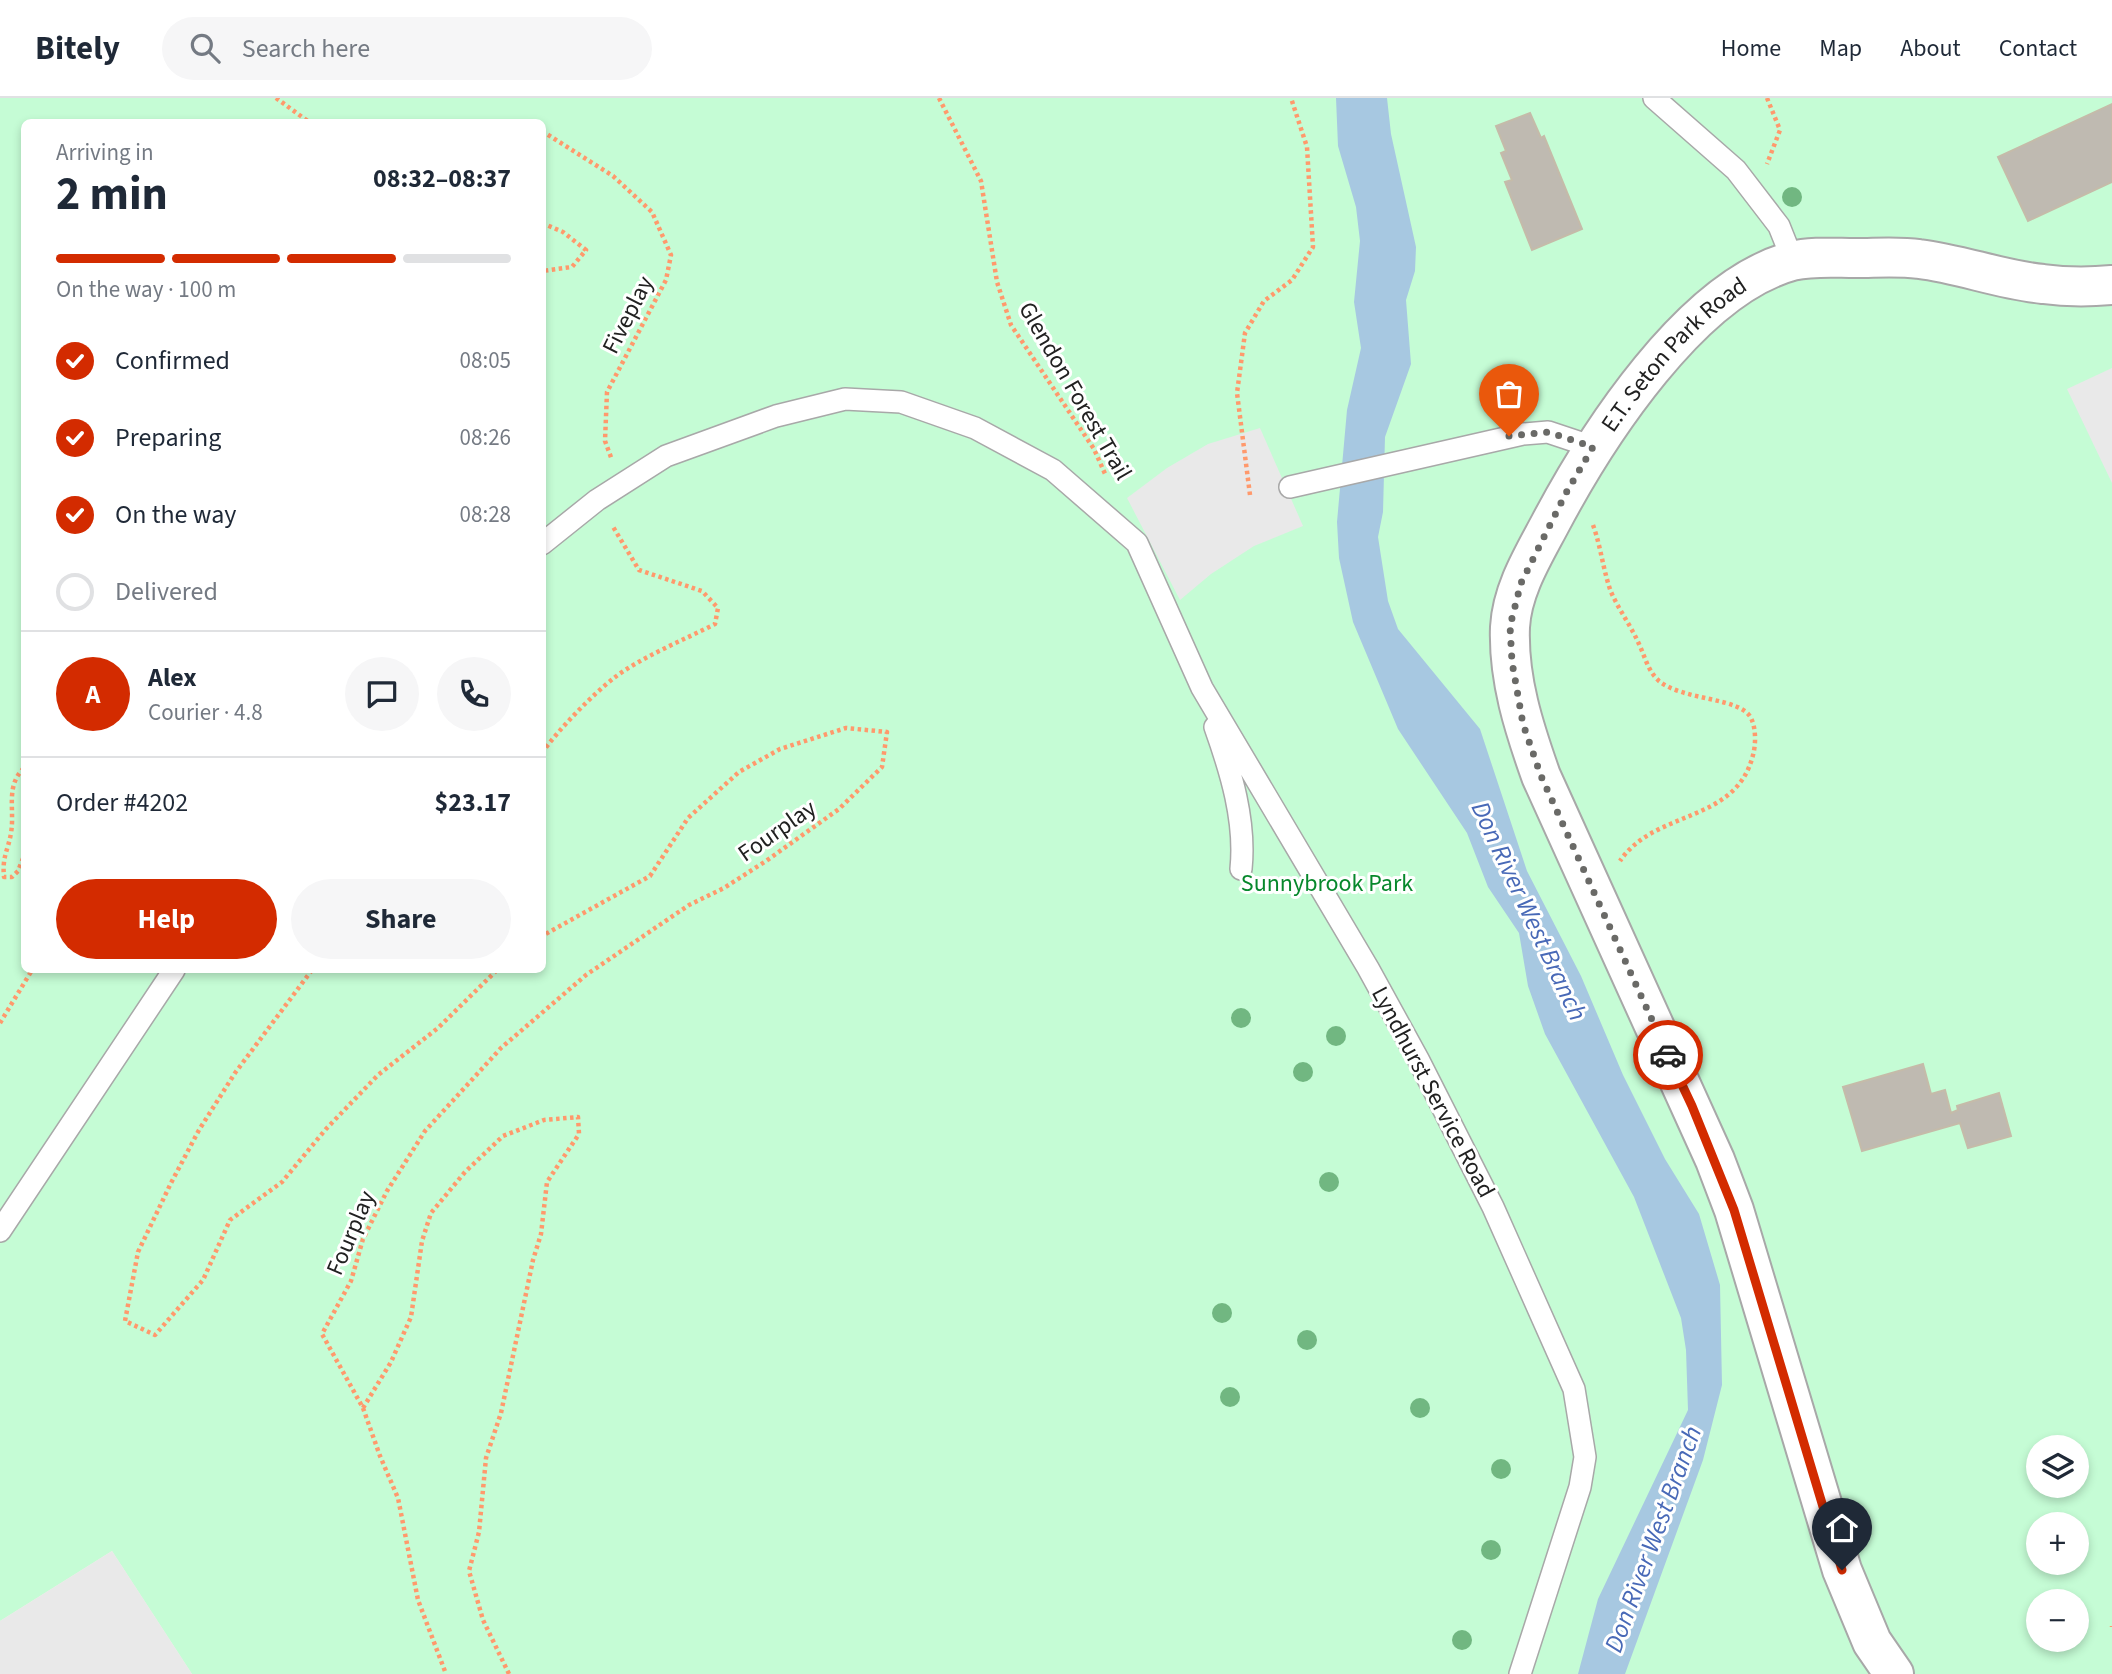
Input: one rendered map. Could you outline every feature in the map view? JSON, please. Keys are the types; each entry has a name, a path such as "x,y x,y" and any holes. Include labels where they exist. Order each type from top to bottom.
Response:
{"street":[{"name":"E.T. Seton Park Road","path":"1889,1672 1872,1642 1842,1570 1734,1210 1715,1160 1541,776 1523,724 1512,662 1510,626 1514,603 1529,564 1593,447 1629,397 1689,328 1728,294 1758,274 1793,261 1827,258 1917,258 2041,284 2090,287 2112,285"}],"lane":[{"path":"1654,98 1736,170 1779,226 1793,261"},
{"name":"Lyndhurst Service Road","path":"620,485 666,456 776,416 845,399 901,402 975,428 1053,470 1137,542 1202,688 1368,968 1418,1059 1493,1207 1574,1389 1585,1457 1580,1487 1520,1674"},
{"path":"1290,487 1523,434 1548,432 1593,447"},
{"path":"546,541 620,485"},
{"path":"1202,688 1232,781 1240,822 1241,869"},
{"path":"0,1231 172,973"}],"path":[{"path":"276,98 305,119"},
{"name":"Glendon Forest Trail","path":"939,98 981,181 997,282 1012,325 1094,449 1110,484"},
{"path":"1250,495 1237,393 1245,332 1264,301 1292,281 1313,247 1307,147 1291,98"},
{"path":"1754,194 1780,131 1767,98"},
{"name":"Fiveplay","path":"546,134 613,176 652,212 671,255 666,280 607,392 605,441 620,485"},
{"path":"546,225 563,232 586,250 572,267 546,270"},
{"path":"546,748 614,677 715,624 718,608 702,592 639,570 597,500"},
{"path":"1591,520 1610,588 1639,642 1648,668 1658,680 1676,692 1744,709 1752,719 1755,732 1755,749 1750,769 1739,787 1707,810 1671,823 1646,838 1625,854 1615,869"},
{"name":"Fourplay","path":"363,1408 322,1334 351,1281 363,1239 381,1203 425,1131 501,1048 586,975 689,905 724,888 766,861 839,809 882,767 887,732 846,728 780,749 739,772 688,818 650,876 546,934"},
{"path":"21,771 16,776 10,810 11,833 4,853 5,877 12,877 21,861"},
{"path":"0,1023 30,973"},
{"path":"310,973 235,1073 171,1183 138,1252 125,1321 155,1335 203,1280 230,1220 282,1182 326,1129 378,1075 438,1028 494,973"},
{"path":"446,1674 418,1600 398,1498 363,1408 391,1362 411,1317 422,1241 431,1213 465,1172 503,1136 544,1120 578,1117 579,1134 547,1182 541,1234 533,1260 501,1413 486,1458 479,1532 469,1571 484,1620 509,1674"}],"green space":[{"name":"Sunnybrook Park","path":"0,98 2112,98 2112,1674 192,1674 112,1551 0,1621"}],"shaded area":[{"path":"2112,368 2112,483 2067,389"},
{"path":"1260,428 1303,526 1254,546 1211,574 1180,600 1127,498 1167,468 1208,444"},
{"path":"112,1551 192,1674 0,1674 0,1621"}],"water":[{"name":"Don River West Branch","path":"1336,98 1387,98 1391,134 1416,247 1415,271 1406,300 1411,364 1385,437 1383,512 1378,537 1388,601 1398,629 1480,729 1527,871 1581,976 1623,1075 1665,1159 1699,1214 1720,1285 1722,1385 1703,1460 1625,1674 1578,1674 1598,1599 1688,1410 1686,1350 1681,1318 1634,1197 1545,1034 1528,986 1519,933 1488,887 1467,833 1398,729 1353,622 1339,558 1337,522 1347,410 1361,348 1354,302 1360,241 1356,207 1338,146"}],"building":[{"path":"2112,104 2112,182 2028,221 1998,157"},
{"path":"1530,113 1541,138 1544,136 1582,229 1532,250 1505,182 1512,180 1501,153 1506,151 1496,126"},
{"path":"1923,1064 1931,1094 1945,1090 1951,1113 1958,1110 1957,1106 1999,1093 2011,1136 1968,1148 1960,1123 1862,1151 1843,1087"}],"way so far":[{"path":"1509,436 1548,432 1593,447 1566,493 1521,583 1510,626 1512,662 1523,724 1541,776 1668,1055"}],"route":[{"path":"1668,1055 1715,1160 1734,1210 1842,1570"}]}
